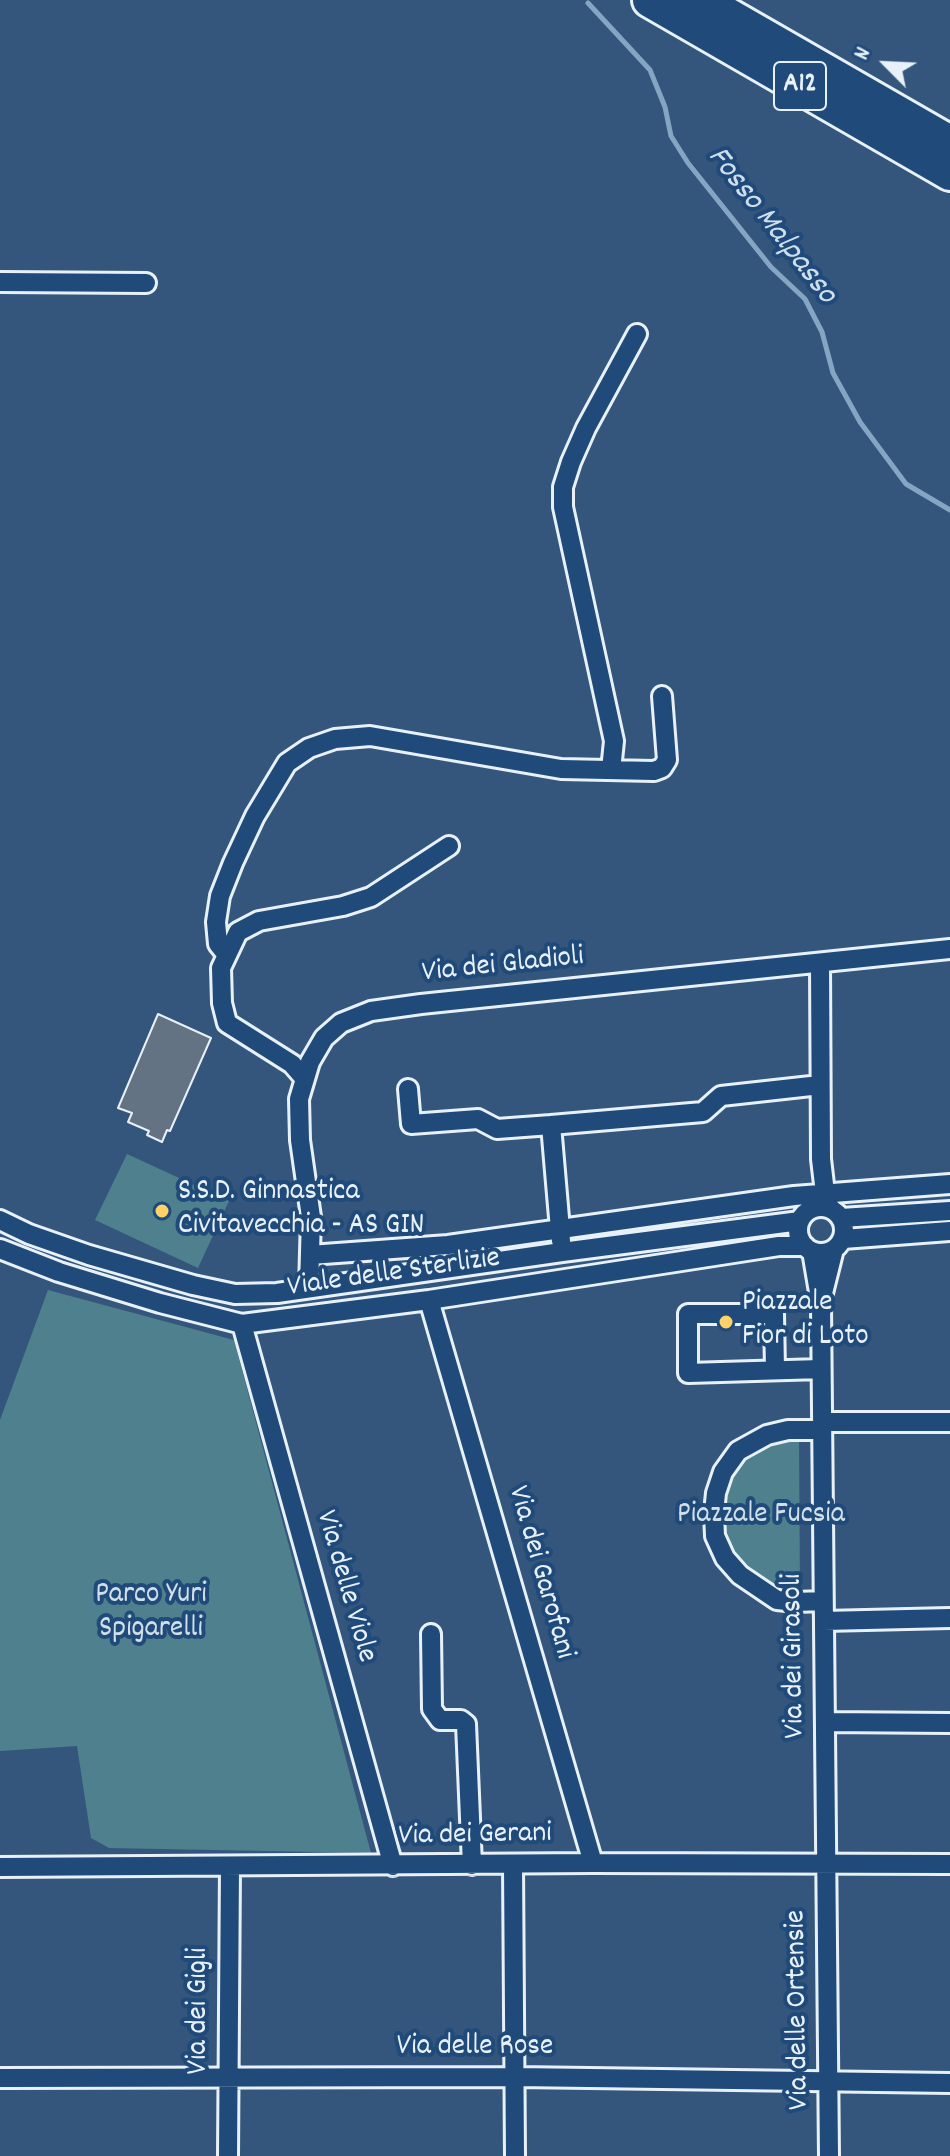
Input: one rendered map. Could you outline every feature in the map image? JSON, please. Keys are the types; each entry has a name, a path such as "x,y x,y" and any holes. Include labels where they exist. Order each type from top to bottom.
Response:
{"highway":[{"name":"A12","path":"650,0 950,173"},
{"name":"A12","path":"701,0 950,143"}],"street":[{"path":"0,282 146,283"},
{"path":"611,770 614,741 563,507 563,487 586,428 637,334"},
{"path":"226,954 218,944 216,922 220,896 233,863 255,816 287,763 309,748 335,739 370,736 561,769 637,772 662,768 667,760 662,696"},
{"path":"305,1079 292,1064 227,1023 222,1003 221,968 238,932 259,921 343,906 371,897 449,846"},
{"name":"Via dei Gladioli","path":"309,1288 311,1217 300,1140 299,1099 310,1062 324,1038 341,1023 371,1011 613,982 950,949"},
{"path":"820,963 820,1207"},
{"path":"408,1089 411,1124 478,1119 497,1129 703,1112 721,1096 820,1085"},
{"path":"551,1125 562,1252"},
{"name":"Viale delle Sterlizie","path":"0,1220 29,1234 89,1255 221,1291 263,1293 562,1252 950,1184"},
{"name":"Viale delle Sterlizie","path":"310,1255 448,1245 560,1229 820,1207 950,1211"},
{"name":"Via dei Girasoli","path":"821,1304 845,1230 820,1207 800,1239 809,1249 821,1304 826,1863"},
{"path":"838,1244 950,1231"},
{"name":"Viale delle Sterlizie","path":"0,1249 59,1272 145,1299 242,1324 429,1300 779,1246 821,1253 838,1244"},
{"name":"Via dei Garofani","path":"429,1300 593,1863"},
{"path":"775,1370 774,1314 688,1314 688,1373 821,1369"},
{"name":"Via delle Viole","path":"242,1324 393,1866"},
{"path":"823,1601 777,1600 740,1575 725,1558 715,1536 714,1513 723,1472 738,1451 767,1435 788,1430 950,1422"},
{"path":"824,1621 950,1618"},
{"path":"431,1634 432,1709 440,1720 461,1720 466,1724 472,1865"},
{"path":"825,1722 950,1723"},
{"name":"Via delle Ortensie","path":"826,1863 829,2156"},
{"path":"513,1864 517,2077 515,2156"},
{"name":"Via dei Gerani","path":"0,1867 950,1864"},
{"name":"Via dei Gigli","path":"228,2156 230,1866"},
{"name":"Via delle Rose","path":"0,2078 517,2077 950,2083"}],"green space":[{"name":"S.S.D. Ginnastica Civitavecchia - AS GIN","path":"127,1154 229,1201 198,1268 95,1220"},
{"name":"Parco Yuri Spigarelli","path":"48,1290 234,1340 371,1853 109,1848 91,1838 77,1746 0,1751 0,1420"},
{"name":"Piazzale Fucsia","path":"799,1435 800,1595 759,1582 740,1569 725,1541 722,1507 726,1488 738,1465 750,1452 768,1441"}],"building":[{"path":"158,1014 211,1038 170,1131 167,1130 162,1142 147,1135 149,1131 128,1122 132,1113 118,1108"}],"waterway":[{"name":"Fosso Malpasso","path":"588,3 650,70 665,107 671,136 688,163 771,267 805,299 822,332 833,373 860,422 906,484 950,510"}],"place":[{"name":"S.S.D. Ginnastica Civitavecchia - AS GIN","path":"162,1211"},
{"name":"Piazzale Fior di Loto","path":"726,1322"}]}
